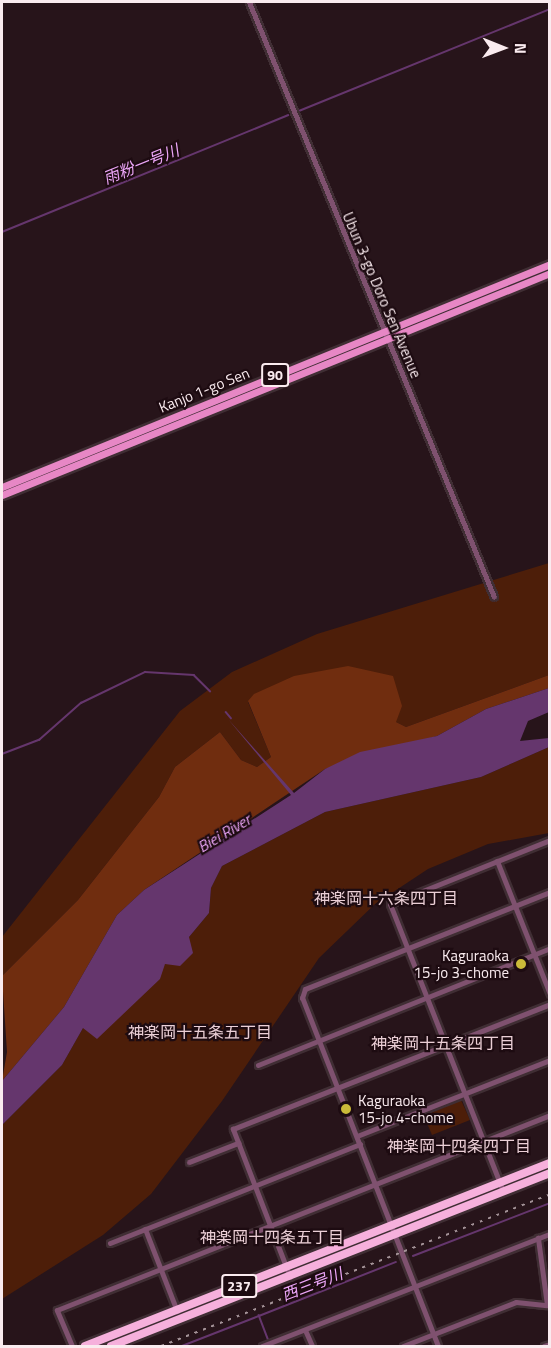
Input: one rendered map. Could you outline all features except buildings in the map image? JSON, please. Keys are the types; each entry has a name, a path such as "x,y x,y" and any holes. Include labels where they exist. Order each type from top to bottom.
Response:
{"highway":[{"name":"237","path":"85,1347 396,1235 501,1187 549,1162"},
{"name":"237","path":"288,1272 392,1226 501,1187 549,1173"},
{"name":"237","path":"111,1347 178,1315"}],"main road":[{"name":"Kanjo 1-go Sen","path":"2,487 549,264"},
{"name":"Kanjo 1-go Sen","path":"2,495 549,273"}],"street":[{"name":"Ubun 3-go Doro Sen Avenue","path":"249,2 382,331 387,338 494,597"},
{"path":"501,1187 390,904 549,840"},
{"path":"497,861 549,994"},
{"path":"438,1347 302,998 305,989 549,892"},
{"path":"258,1065 549,948"},
{"path":"288,1272 233,1129 549,1004"},
{"path":"357,1136 549,1060"},
{"path":"72,1347 57,1310 549,1115"},
{"path":"189,1162 238,1143"},
{"path":"110,1243 254,1184 360,1144"},
{"path":"145,1229 178,1315"},
{"path":"262,1347 549,1234"},
{"path":"403,1347 516,1302 548,1307 548,1289 538,1265 538,1238"},
{"path":"305,1330 312,1347"},
{"path":"544,1347 549,1344"}],"shaded area":[{"path":"549,563 549,675 406,727 396,722 395,714 248,702 271,757 257,767 241,760 220,732 175,767 159,797 78,900 2,976 2,937 180,711 232,672 317,634"},
{"path":"348,666 393,676 402,706 396,722 406,727 549,675 549,688 486,709 437,736 325,769 144,890 117,915 64,1007 2,1081 7,1052 2,976 78,900 159,797 175,767 220,732 241,760 257,767 271,757 248,701 254,694 294,676"},
{"path":"549,688 549,712 528,721 520,741 549,738 549,747 481,777 325,812 222,866 211,888 209,913 189,937 193,953 180,966 165,964 160,979 97,1039 83,1028 62,1065 2,1125 2,1081 64,1007 117,915 144,890 291,795 228,719 294,793 325,769 360,752 437,736 486,709"},
{"path":"549,747 549,833 488,844 428,869 375,904 319,958 222,1101 151,1194 103,1235 2,1299 2,1125 62,1065 83,1028 165,964 189,937 209,913 211,888 222,866 325,812 481,777"},
{"path":"461,1100 470,1120 432,1135 424,1116"}],"waterway":[{"name":"雨粉一号川","path":"299,111 550,9"},
{"name":"雨粉一号川","path":"2,232 288,115"},
{"path":"2,754 39,740 81,703 145,672 194,675 210,691"},
{"path":"226,712 231,718"},
{"name":"西三号川","path":"413,1256 550,1203"},
{"name":"西三号川","path":"268,1340 259,1316 396,1262"},
{"path":"182,1346 259,1316"}],"railway":[{"path":"161,1346 550,1194"}],"place":[{"name":"Kaguraoka 15-jo 3-chome","path":"521,964"},
{"name":"Kaguraoka 15-jo 4-chome","path":"346,1109"}],"district":[{"name":"神楽岡十六条四丁目","path":"386,898"},
{"name":"神楽岡十五条五丁目","path":"200,1032"},
{"name":"神楽岡十五条四丁目","path":"443,1043"},
{"name":"神楽岡十四条四丁目","path":"459,1146"},
{"name":"神楽岡十四条五丁目","path":"272,1237"}],"water label":[{"name":"Biei River","path":"224,833"}]}
